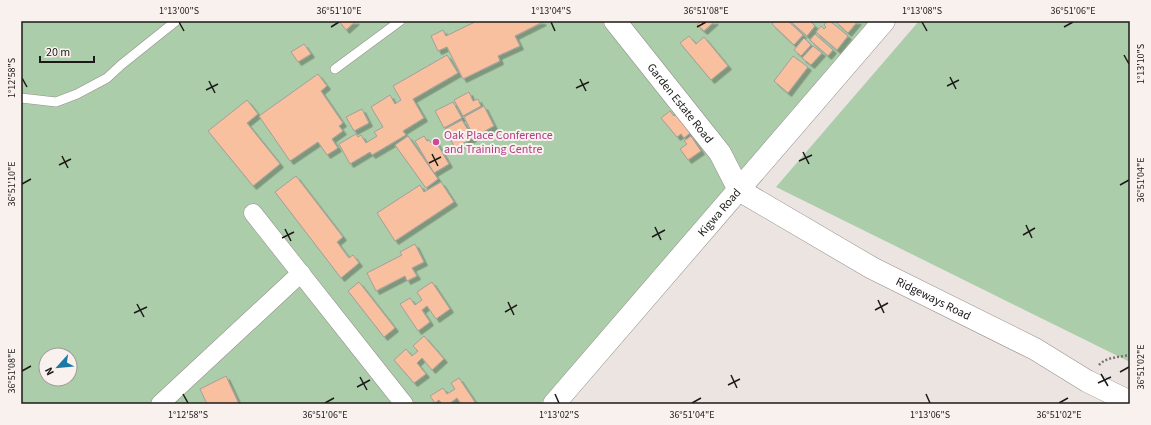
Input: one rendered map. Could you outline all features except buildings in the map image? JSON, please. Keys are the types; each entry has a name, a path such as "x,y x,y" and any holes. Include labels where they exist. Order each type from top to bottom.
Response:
{"street":[{"name":"Garden Estate Road","path":"615,21 720,153 739,190"},
{"name":"Kigwa Road","path":"554,404 884,21"},
{"name":"Ridgeways Road","path":"739,190 872,268 1028,346 1087,381 1130,402"},
{"path":"253,213 404,404"},
{"path":"160,404 301,273"}],"lane":[{"path":"21,98 56,102 77,94 107,78 121,64 176,21"},
{"path":"335,69 400,21"}],"path":[{"path":"1087,381 1100,363 1130,354"}],"green space":[{"path":"21,21 884,21 540,404 21,404"},
{"path":"919,21 1130,21 1130,362 776,187"}],"place":[{"name":"Oak Place Conference and Training Centre","path":"436,142"}]}
